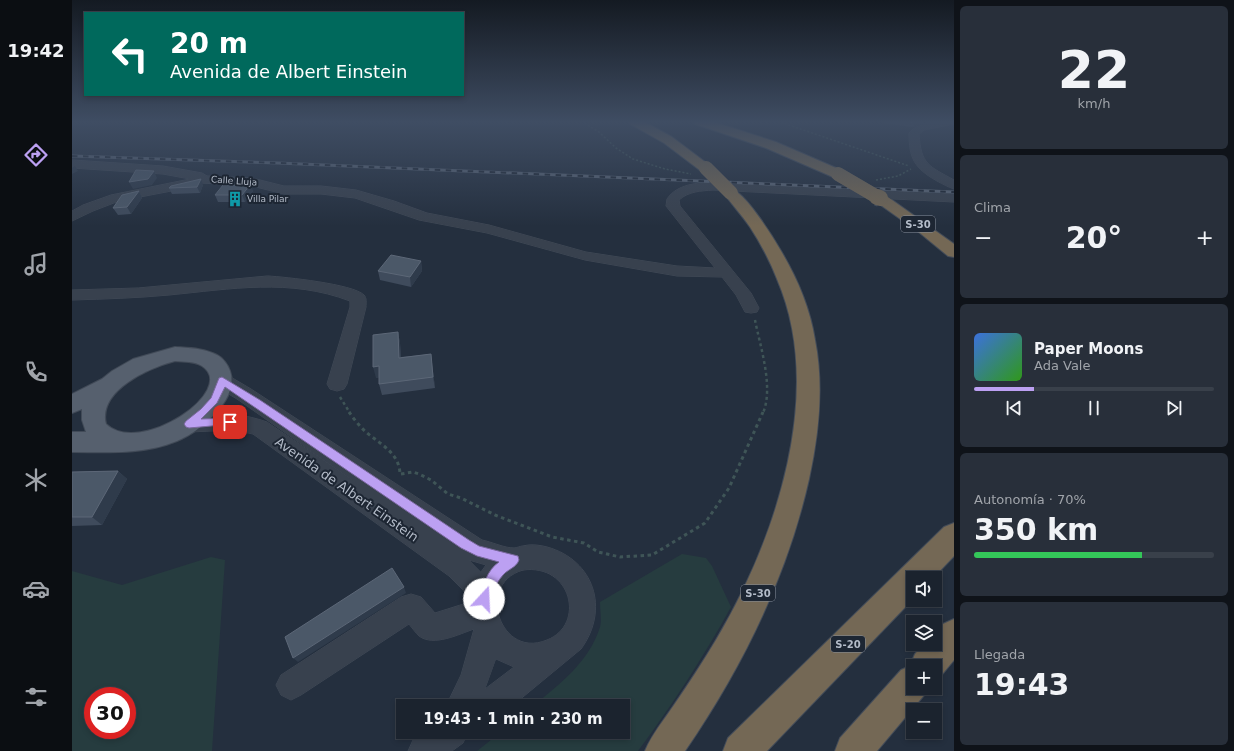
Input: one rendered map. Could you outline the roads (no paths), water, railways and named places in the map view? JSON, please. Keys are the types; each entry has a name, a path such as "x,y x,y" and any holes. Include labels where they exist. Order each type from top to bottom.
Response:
{"highway":[{"name":"S-30","path":"663,751 686,720 734,641 765,578 785,525 797,478 805,431 809,389 808,364 804,339 794,297 769,244 750,215 731,192 700,171 685,156"},
{"name":"S-30","path":"797,156 838,174 880,198 926,230 954,252"},
{"path":"798,156 809,161"},
{"name":"S-20","path":"740,751 954,536"},
{"path":"933,659 954,635"},
{"path":"853,751 906,690"}],"main road":[{"path":"72,404 110,384 123,374 138,366 161,357 176,354 194,355 211,360 219,368 222,381 220,389 214,400 204,411 189,424 171,433 137,442 72,442"},
{"path":"110,384 100,396 94,408 93,420 97,430 107,438 120,442"}],"street":[{"path":"916,156 918,162 925,168 954,185"},
{"name":"Calle Lluja","path":"72,164 163,170 202,177 200,179"},
{"name":"Calle Lluja","path":"72,217 88,208 116,198 187,184 200,179 252,182 284,190 321,190 356,194 424,217 489,229 585,256 677,271 726,273"},
{"path":"751,308 743,293 673,206 673,199 682,191 691,188 713,186 954,198"},
{"path":"72,295 138,292 268,281 293,282 342,292 358,298 358,307 337,384"},
{"name":"Avenida de Albert Einstein","path":"222,381 392,481 477,551 513,560"},
{"name":"Avenida de Albert Einstein","path":"189,424 230,422 245,423 260,428 458,567 472,581 485,612"},
{"path":"465,699 475,681 482,660 485,612 490,582 500,569 513,560 535,557 549,560 560,565 571,575 577,584 583,610 576,635 567,646 497,699"},
{"path":"291,685 411,607 430,627 439,626 485,612"},
{"path":"485,612 494,638 504,648 514,654 529,658 543,658 556,653"},
{"path":"424,751 435,739"},
{"path":"424,751 442,739"}],"railway":[{"path":"73,156 278,163 954,192"}],"place":[{"name":"Villa Pilar","path":"235,199"}]}
